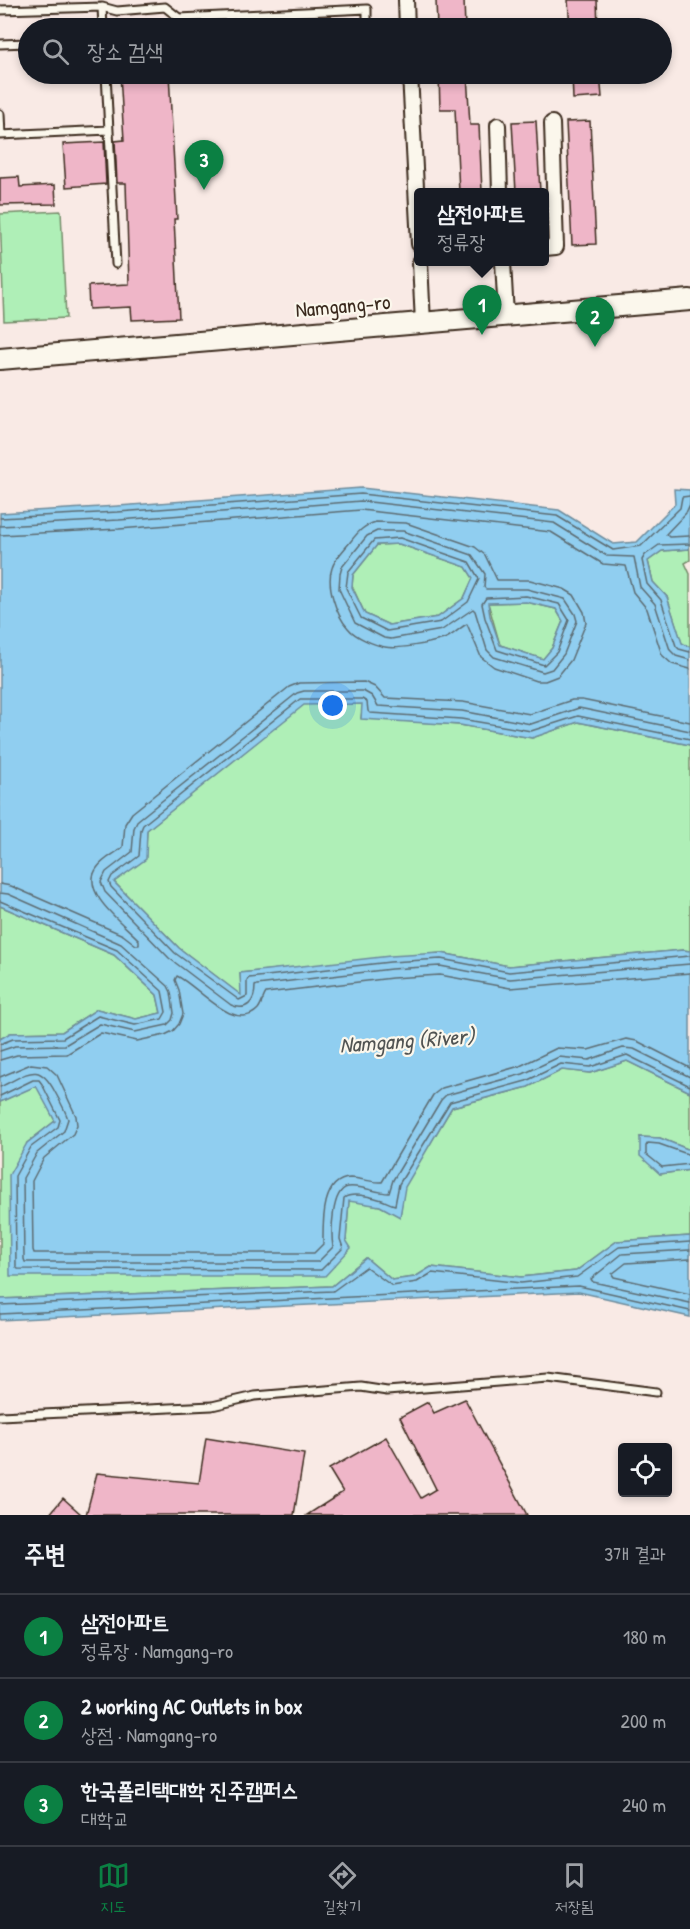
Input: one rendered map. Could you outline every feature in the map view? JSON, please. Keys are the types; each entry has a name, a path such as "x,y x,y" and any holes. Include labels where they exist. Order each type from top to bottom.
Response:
{"street":[{"path":"406,0 407,18"},
{"path":"411,84 416,188"},
{"path":"549,248 556,247 552,123"},
{"path":"498,125 500,188"},
{"path":"420,266 423,323"},
{"path":"503,266 506,316"},
{"name":"Namgang-ro","path":"0,358 690,300"}],"lane":[{"path":"102,7 103,18"},
{"path":"0,10 102,7 117,11 165,7 179,18 367,9 368,18"},
{"path":"0,44 18,43"},
{"path":"107,84 117,264"},
{"path":"0,114 0,135 109,130"},
{"path":"0,1416 212,1406 255,1396 361,1387 387,1391 548,1378 656,1392"}],"green space":[{"path":"61,211 66,318 4,321 0,214"},
{"path":"689,527 690,560 685,563 690,574 690,647 682,644 667,597 653,582 648,561 662,551 689,549"},
{"path":"399,544 466,567 473,578 464,598 438,617 389,625 365,614 352,586 353,575 377,545"},
{"path":"526,602 556,609 563,621 552,648 543,659 500,645 488,603"},
{"path":"304,704 363,704 361,718 460,725 532,738 578,722 690,745 690,951 509,966 441,953 240,973 242,996 179,948 114,882 145,859 147,830"},
{"path":"0,906 114,955 157,995 161,1013 136,1019 97,1009 62,1032 11,1033 0,1039"},
{"path":"627,1061 690,1092 690,1150 660,1138 640,1137 660,1174 690,1170 690,1236 617,1241 576,1271 521,1277 431,1267 415,1277 392,1280 366,1258 332,1286 0,1299 0,1102 37,1085 55,1121 27,1143 346,1240 349,1200 380,1206 400,1216 404,1187 452,1107 528,1087 562,1070 590,1073"}],"water":[{"name":"Namgang (River)","path":"361,488 559,510 613,544 637,542 675,504 674,489 690,490 689,549 662,551 648,561 653,582 667,597 682,643 690,647 690,745 578,722 532,738 460,725 361,719 362,704 304,705 147,830 146,859 114,882 179,948 241,995 240,973 390,956 441,953 509,966 690,951 690,1092 627,1061 590,1073 562,1070 528,1087 452,1107 405,1187 400,1217 380,1206 349,1201 346,1240 351,1248 325,1276 10,1276 9,1175 27,1143 55,1121 36,1086 0,1102 0,1039 10,1033 62,1032 97,1009 136,1019 161,1013 157,995 114,955 0,906 0,513","holes":["399,544 466,567 473,578 464,598 438,617 389,625 365,614 352,587 353,575 377,545","526,602 556,609 563,621 552,648 543,659 500,645 490,616 488,603"]},
{"path":"640,1137 660,1138 690,1150 690,1170 660,1174 640,1156"},
{"path":"690,1236 690,1317 579,1292 0,1320 0,1299 332,1286 366,1258 392,1280 415,1277 431,1267 521,1277 576,1271 617,1241"}],"building":[{"path":"436,0 464,0 465,18 437,18"},
{"path":"568,0 597,0 598,18 569,18"},
{"path":"121,84 170,84 177,219 174,219 179,318 132,320 131,307 89,309 88,286 129,284 126,183 117,183 115,141 124,140"},
{"path":"439,84 468,84 470,125 479,125 482,188 459,188 455,109 440,109"},
{"path":"572,84 601,84 602,97 573,99"},
{"path":"536,121 540,188 516,188 512,122"},
{"path":"590,121 596,244 572,245 566,122"},
{"path":"104,142 106,184 66,187 63,144"},
{"path":"19,177 20,187 55,185 56,204 0,205 0,178"},
{"path":"465,1399 527,1515 307,1515 343,1492 329,1469 386,1437 421,1498 436,1489 400,1417 428,1402 434,1413"},
{"path":"206,1438 304,1454 294,1515 86,1515 97,1473 199,1483"},
{"path":"63,1498 82,1515 49,1515"}],"place":[{"name":"한국폴리택대학 진주캠퍼스","path":"204,190"},
{"name":"삼전아파트","path":"482,335"},
{"name":"2 working AC Outlets in box","path":"595,347"}]}
